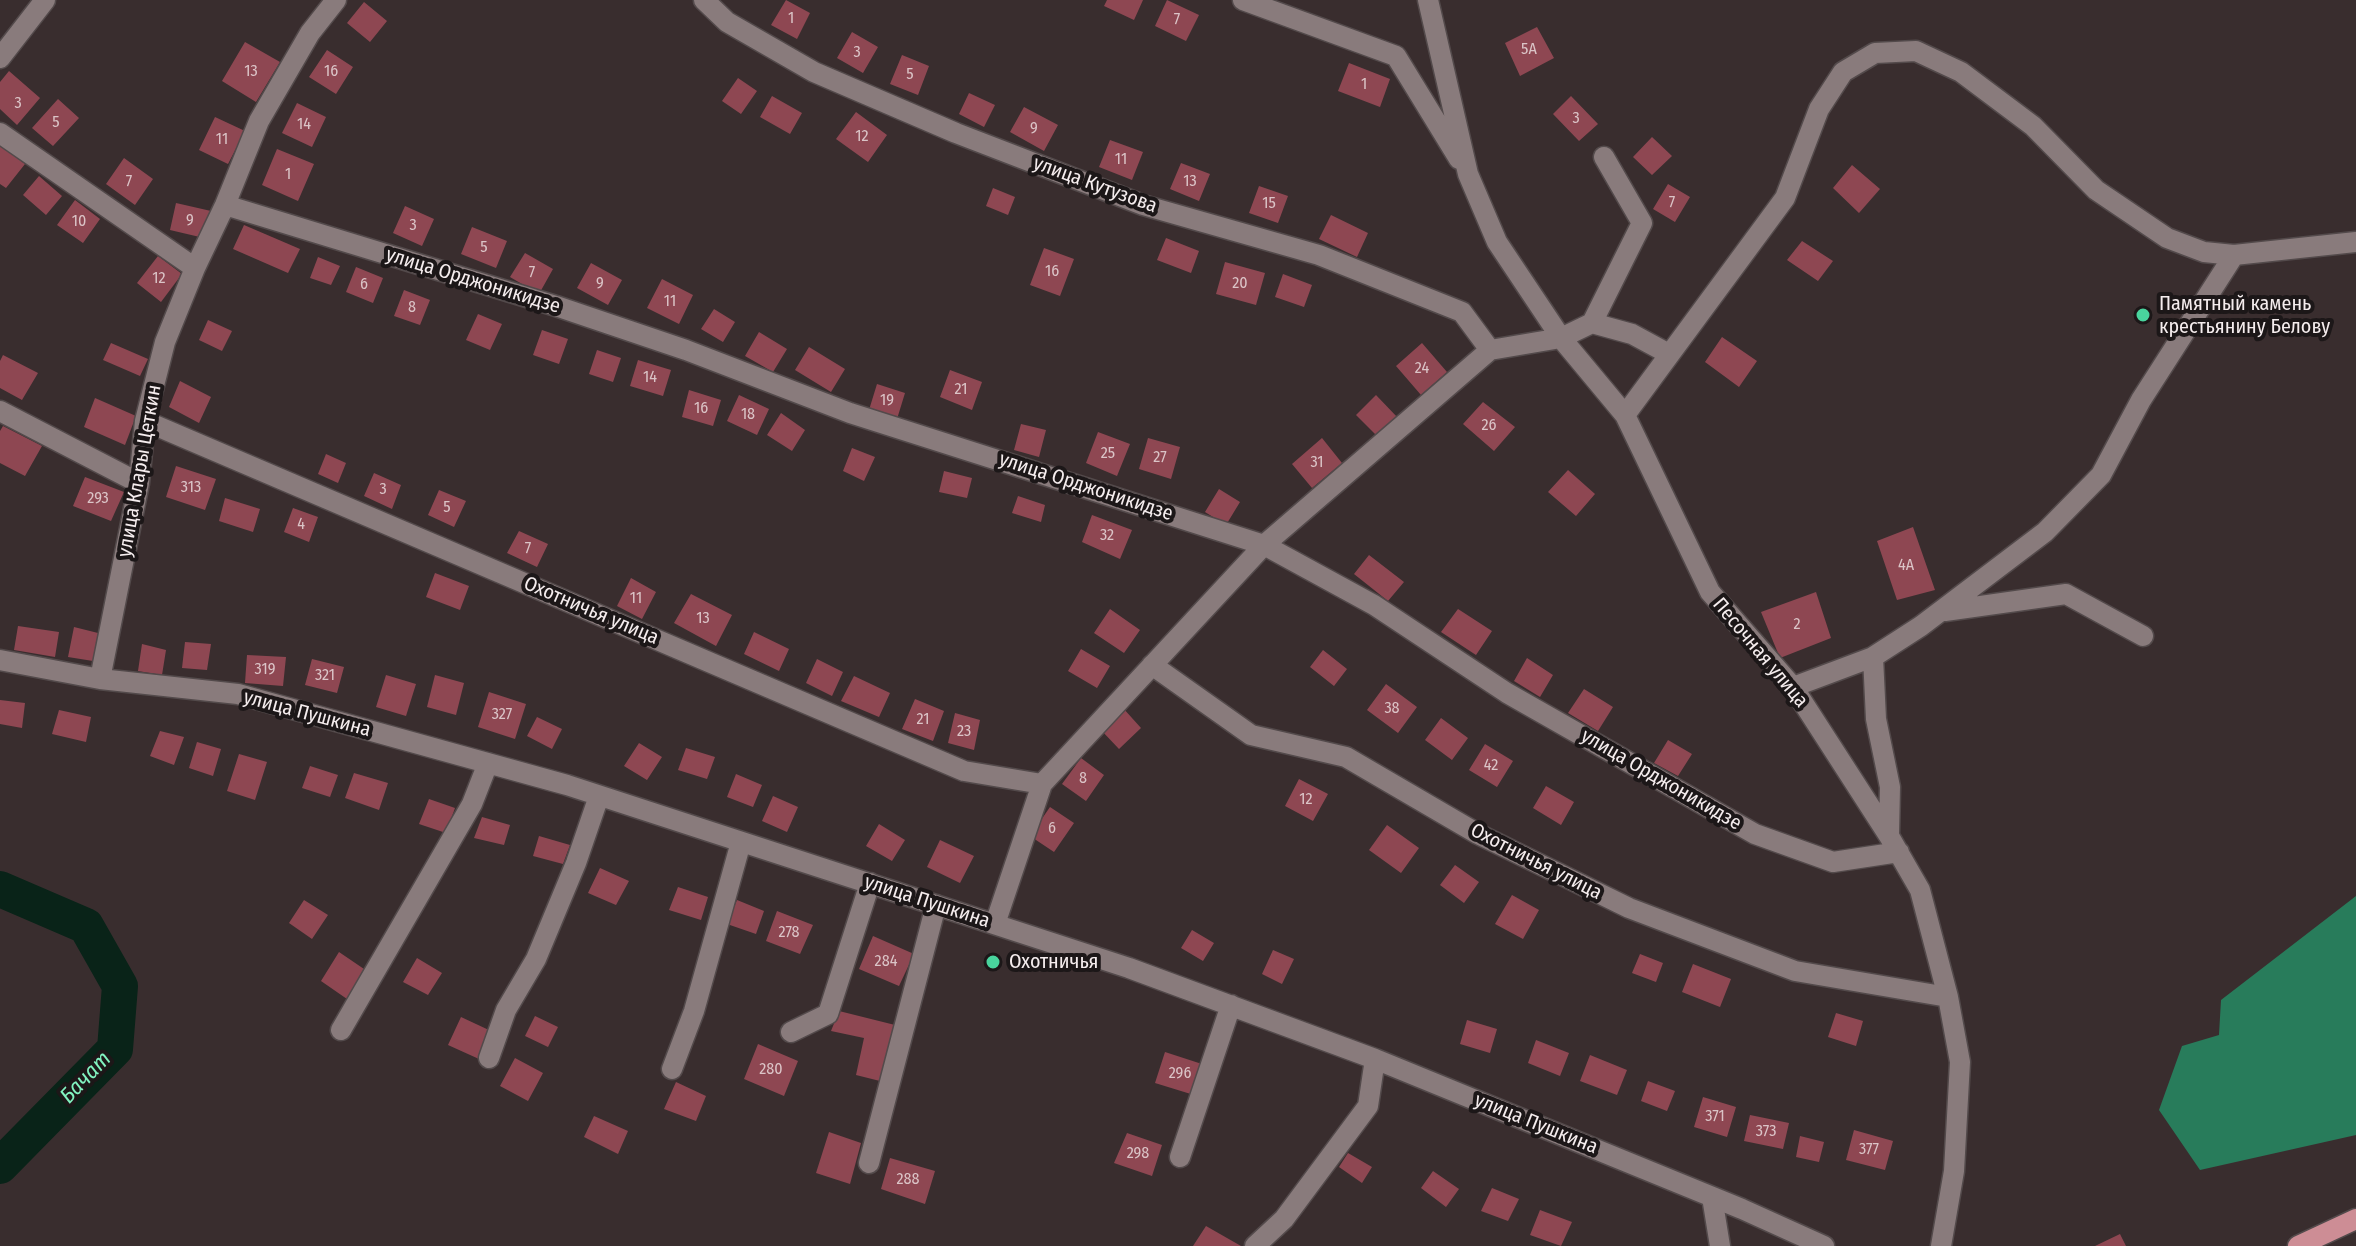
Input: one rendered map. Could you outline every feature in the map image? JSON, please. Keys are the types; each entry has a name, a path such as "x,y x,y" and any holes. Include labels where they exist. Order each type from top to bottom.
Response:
{"main road":[{"path":"2298,1246 2356,1219"}],"street":[{"path":"0,58 45,0"},
{"name":"улица Клары Цеткин","path":"100,679 139,483 145,421 165,342 259,121 310,33 336,0"},
{"name":"улица Кутузова","path":"704,0 727,22 814,72 956,133 1143,205 1319,255 1462,312 1490,350"},
{"path":"1243,0 1396,56 1468,174"},
{"name":"Песочная улица","path":"1428,0 1468,174 1497,242 1561,338 1625,415 1710,592 1793,687 1920,890 1948,997 1960,1062 1954,1171 1941,1246"},
{"path":"1625,415 1785,198 1819,109 1843,72 1875,53 1916,51 1961,72 2033,126 2096,190 2167,238 2204,252 2234,255 2356,242"},
{"path":"0,133 195,268"},
{"path":"995,924 1042,784 1264,545 1490,350 1561,338 1592,323 1642,223 1604,157"},
{"name":"улица Орджоникидзе","path":"225,205 556,306 686,350 850,413 1264,545 1374,605 1507,693 1755,834 1833,862 1894,844"},
{"path":"1793,687 1873,657 1941,612 2045,532 2101,475 2141,400 2234,255"},
{"path":"1592,323 1632,334 1669,354"},
{"path":"0,411 139,483"},
{"name":"Охотничья улица","path":"145,421 964,771 1042,784"},
{"path":"1941,612 2066,594 2143,636"},
{"path":"1873,657 1876,719 1890,787 1894,844"},
{"name":"улица Пушкина","path":"0,660 100,679 238,694 599,796 870,883 1129,968 1375,1059 1824,1246"},
{"name":"Охотничья улица","path":"1152,665 1251,735 1346,757 1478,834 1629,908 1795,971 1948,997"},
{"path":"341,1030 472,804 488,763"},
{"path":"489,1058 506,1010 536,959 576,863 599,796"},
{"path":"672,1069 694,1011 741,842"},
{"path":"791,1032 828,1014 870,883"},
{"path":"869,1163 936,905"},
{"path":"1180,1157 1231,1005"},
{"path":"1255,1246 1284,1219 1368,1106 1375,1059"},
{"path":"1712,1197 1720,1246"}],"green space":[{"path":"2356,896 2356,1135 2200,1170 2159,1110 2182,1046 2219,1035 2221,1000"}],"building":[{"path":"786,0 810,13 797,39 771,25"},
{"path":"1107,0 1143,0 1134,20 1104,6"},
{"path":"1167,0 1199,15 1186,41 1155,26"},
{"path":"364,2 387,21 370,42 347,23"},
{"path":"1537,27 1554,58 1520,76 1505,43"},
{"path":"852,32 878,47 863,73 837,58"},
{"path":"245,42 280,62 256,102 222,81"},
{"path":"327,50 353,67 336,94 309,77"},
{"path":"902,55 929,66 918,95 890,84"},
{"path":"1349,63 1390,79 1380,107 1338,91"},
{"path":"9,71 40,98 17,125 0,109 0,82"},
{"path":"738,78 757,91 741,114 722,101"},
{"path":"969,93 995,105 984,127 959,114"},
{"path":"772,96 802,113 790,134 760,117"},
{"path":"1571,96 1598,124 1579,141 1553,114"},
{"path":"58,99 79,118 53,146 32,128"},
{"path":"297,103 326,117 312,147 282,133"},
{"path":"1024,107 1058,125 1044,151 1010,132"},
{"path":"856,112 887,135 868,162 836,139"},
{"path":"215,117 245,131 228,164 199,150"},
{"path":"1652,137 1672,156 1652,175 1633,157"},
{"path":"1110,140 1143,152 1132,180 1099,167"},
{"path":"0,145 25,164 6,188 0,184"},
{"path":"277,149 314,164 298,201 262,185"},
{"path":"124,158 153,179 135,205 106,184"},
{"path":"1181,163 1210,174 1199,201 1170,189"},
{"path":"1852,165 1880,189 1859,213 1833,188"},
{"path":"39,176 62,196 46,215 23,195"},
{"path":"1668,184 1690,197 1675,222 1653,209"},
{"path":"1259,186 1288,196 1278,223 1249,213"},
{"path":"993,188 1015,197 1008,215 986,206"},
{"path":"75,200 100,219 83,243 57,225"},
{"path":"176,203 211,211 204,238 170,230"},
{"path":"405,206 434,219 422,246 393,233"},
{"path":"1331,215 1368,233 1357,257 1319,239"},
{"path":"244,225 300,249 288,273 233,249"},
{"path":"472,227 507,241 496,268 461,254"},
{"path":"1166,238 1199,251 1191,273 1157,260"},
{"path":"1802,241 1833,261 1818,281 1787,260"},
{"path":"1044,248 1074,259 1060,296 1030,285"},
{"path":"525,253 553,269 539,294 510,277"},
{"path":"158,256 182,274 161,302 137,283"},
{"path":"318,257 340,266 331,285 310,278"},
{"path":"1225,262 1265,273 1256,305 1216,294"},
{"path":"591,263 622,280 608,305 577,288"},
{"path":"356,267 383,278 373,303 346,292"},
{"path":"1283,274 1312,285 1304,307 1275,297"},
{"path":"662,279 693,295 679,324 647,308"},
{"path":"404,290 430,300 420,325 394,316"},
{"path":"714,309 735,322 723,342 701,329"},
{"path":"478,314 502,324 490,350 466,340"},
{"path":"208,320 232,331 222,351 199,340"},
{"path":"542,330 568,339 559,364 533,355"},
{"path":"759,332 787,349 773,372 745,356"},
{"path":"1722,337 1757,361 1739,387 1705,362"},
{"path":"111,343 148,359 140,376 103,360"},
{"path":"1422,343 1447,372 1421,395 1396,366"},
{"path":"809,347 845,369 831,392 795,370"},
{"path":"597,350 621,358 613,382 589,374"},
{"path":"3,355 38,373 22,400 0,388 0,361"},
{"path":"638,360 671,370 663,396 630,386"},
{"path":"950,370 982,382 972,410 940,397"},
{"path":"180,381 211,397 199,423 169,407"},
{"path":"877,384 905,393 897,419 869,410"},
{"path":"689,390 721,400 713,426 682,417"},
{"path":"739,395 769,409 757,435 727,421"},
{"path":"1376,395 1398,418 1379,438 1356,415"},
{"path":"95,398 136,416 125,445 84,427"},
{"path":"1483,402 1515,427 1494,451 1463,424"},
{"path":"781,413 805,430 792,451 767,435"},
{"path":"1021,424 1046,430 1039,457 1014,450"},
{"path":"3,426 42,446 25,476 0,463 0,431"},
{"path":"1098,432 1130,444 1117,476 1086,463"},
{"path":"1148,438 1180,447 1171,479 1139,469"},
{"path":"1322,438 1342,463 1312,488 1292,464"},
{"path":"852,448 875,457 864,481 843,471"},
{"path":"326,454 346,463 338,483 318,474"},
{"path":"176,466 216,479 205,510 166,497"},
{"path":"1568,470 1595,494 1576,516 1548,492"},
{"path":"944,471 972,478 967,498 939,492"},
{"path":"374,473 401,485 392,509 364,496"},
{"path":"85,477 124,492 111,521 73,506"},
{"path":"1219,489 1240,502 1226,525 1205,512"},
{"path":"439,490 466,501 454,527 428,515"},
{"path":"1018,496 1045,505 1041,522 1012,513"},
{"path":"225,498 260,509 253,532 219,521"},
{"path":"293,508 318,517 309,542 284,532"},
{"path":"1092,515 1132,530 1120,559 1082,542"},
{"path":"1913,527 1935,590 1897,600 1877,541"},
{"path":"519,531 548,544 537,567 507,553"},
{"path":"1369,555 1404,582 1388,601 1354,574"},
{"path":"435,573 469,586 460,610 426,597"},
{"path":"631,578 656,592 642,619 617,606"},
{"path":"1816,592 1831,638 1780,658 1761,612"},
{"path":"691,594 732,615 716,646 674,623"},
{"path":"1110,609 1140,630 1124,653 1094,633"},
{"path":"1458,609 1492,631 1476,655 1441,632"},
{"path":"18,626 59,632 55,657 14,650"},
{"path":"74,627 98,633 93,661 68,657"},
{"path":"754,632 789,649 779,671 744,654"},
{"path":"185,642 211,644 207,670 182,668"},
{"path":"142,644 166,650 162,675 138,671"},
{"path":"1081,649 1110,666 1097,688 1068,671"},
{"path":"1323,650 1347,669 1334,686 1310,667"},
{"path":"247,655 286,657 283,686 245,683"},
{"path":"1527,658 1553,675 1540,697 1514,681"},
{"path":"312,659 344,667 337,693 305,685"},
{"path":"817,659 843,672 832,696 806,683"},
{"path":"386,675 416,684 406,716 376,707"},
{"path":"435,675 464,683 456,715 427,707"},
{"path":"854,676 890,693 879,717 841,701"},
{"path":"1386,684 1417,707 1398,733 1367,710"},
{"path":"1584,689 1613,707 1598,731 1568,713"},
{"path":"489,692 526,704 515,739 478,727"},
{"path":"915,699 944,711 933,741 902,729"},
{"path":"0,700 25,703 22,728 0,724"},
{"path":"1123,708 1141,728 1119,749 1101,730"},
{"path":"59,710 91,717 86,742 52,734"},
{"path":"955,713 980,720 974,750 948,743"},
{"path":"537,717 562,729 552,749 527,736"},
{"path":"1441,718 1468,738 1452,760 1425,740"},
{"path":"160,731 184,737 174,765 150,756"},
{"path":"1668,740 1692,754 1678,776 1654,763"},
{"path":"197,742 221,749 213,776 189,768"},
{"path":"639,743 662,757 647,780 624,766"},
{"path":"1485,744 1513,761 1497,787 1469,770"},
{"path":"686,748 715,757 707,779 678,770"},
{"path":"239,754 267,762 255,800 227,791"},
{"path":"1081,758 1104,775 1086,801 1062,784"},
{"path":"310,766 338,775 330,797 302,788"},
{"path":"354,773 388,783 379,810 345,798"},
{"path":"736,774 762,785 753,807 727,797"},
{"path":"1299,779 1328,794 1313,821 1285,806"},
{"path":"1546,786 1574,802 1561,825 1533,808"},
{"path":"773,796 798,807 787,832 762,821"},
{"path":"429,799 455,808 446,833 419,824"},
{"path":"1050,807 1074,823 1054,852 1030,836"},
{"path":"482,817 510,825 504,845 474,838"},
{"path":"879,824 905,840 892,861 866,846"},
{"path":"1387,825 1419,848 1401,873 1369,850"},
{"path":"539,836 570,845 563,864 533,856"},
{"path":"940,840 974,856 960,883 927,867"},
{"path":"1455,865 1479,882 1464,903 1440,885"},
{"path":"600,868 629,881 616,905 588,893"},
{"path":"678,887 708,897 701,920 669,910"},
{"path":"1512,895 1539,910 1523,939 1495,924"},
{"path":"304,900 328,915 312,939 289,923"},
{"path":"737,900 764,911 756,934 727,924"},
{"path":"777,911 813,925 800,954 766,941"},
{"path":"1192,930 1214,943 1203,961 1181,948"},
{"path":"873,936 914,954 899,986 859,969"},
{"path":"1273,950 1294,959 1282,984 1262,974"},
{"path":"339,952 364,969 347,999 321,981"},
{"path":"1640,954 1663,963 1656,982 1632,973"},
{"path":"417,958 442,973 428,995 403,982"},
{"path":"1693,964 1731,979 1720,1007 1682,992"},
{"path":"839,1011 895,1025 880,1081 856,1075 864,1038 831,1031"},
{"path":"1836,1013 1863,1021 1856,1046 1828,1037"},
{"path":"535,1016 558,1027 548,1047 525,1036"},
{"path":"461,1017 491,1031 479,1059 448,1045"},
{"path":"1467,1020 1497,1029 1490,1053 1460,1044"},
{"path":"1536,1040 1569,1053 1560,1076 1528,1063"},
{"path":"758,1044 798,1061 784,1096 744,1079"},
{"path":"1165,1052 1205,1065 1194,1095 1155,1083"},
{"path":"1590,1055 1627,1070 1617,1095 1580,1081"},
{"path":"515,1058 543,1073 528,1101 500,1086"},
{"path":"1648,1081 1675,1091 1667,1111 1641,1101"},
{"path":"676,1082 706,1096 696,1121 664,1109"},
{"path":"1703,1097 1736,1107 1727,1137 1694,1127"},
{"path":"1750,1115 1789,1123 1783,1149 1744,1141"},
{"path":"594,1116 628,1131 618,1154 584,1137"},
{"path":"1854,1130 1893,1141 1885,1170 1846,1160"},
{"path":"829,1132 861,1143 850,1184 816,1173"},
{"path":"1127,1133 1162,1145 1152,1176 1114,1163"},
{"path":"1800,1136 1824,1142 1819,1162 1796,1157"},
{"path":"1348,1153 1372,1167 1362,1183 1339,1167"},
{"path":"890,1158 935,1171 925,1204 881,1189"},
{"path":"1433,1171 1459,1189 1446,1207 1421,1188"},
{"path":"1492,1188 1519,1199 1508,1221 1481,1211"},
{"path":"1540,1210 1572,1222 1561,1246 1530,1235"},
{"path":"1206,1226 1241,1246 1193,1246"},
{"path":"2120,1234 2126,1246 2095,1246"}],"waterway":[{"name":"Бачат","path":"0,889 86,926 120,986 115,1049 0,1166"}],"place":[{"name":"Памятный камень крестьянину Белову","path":"2143,315"},
{"name":"Охотничья","path":"993,962"}]}
